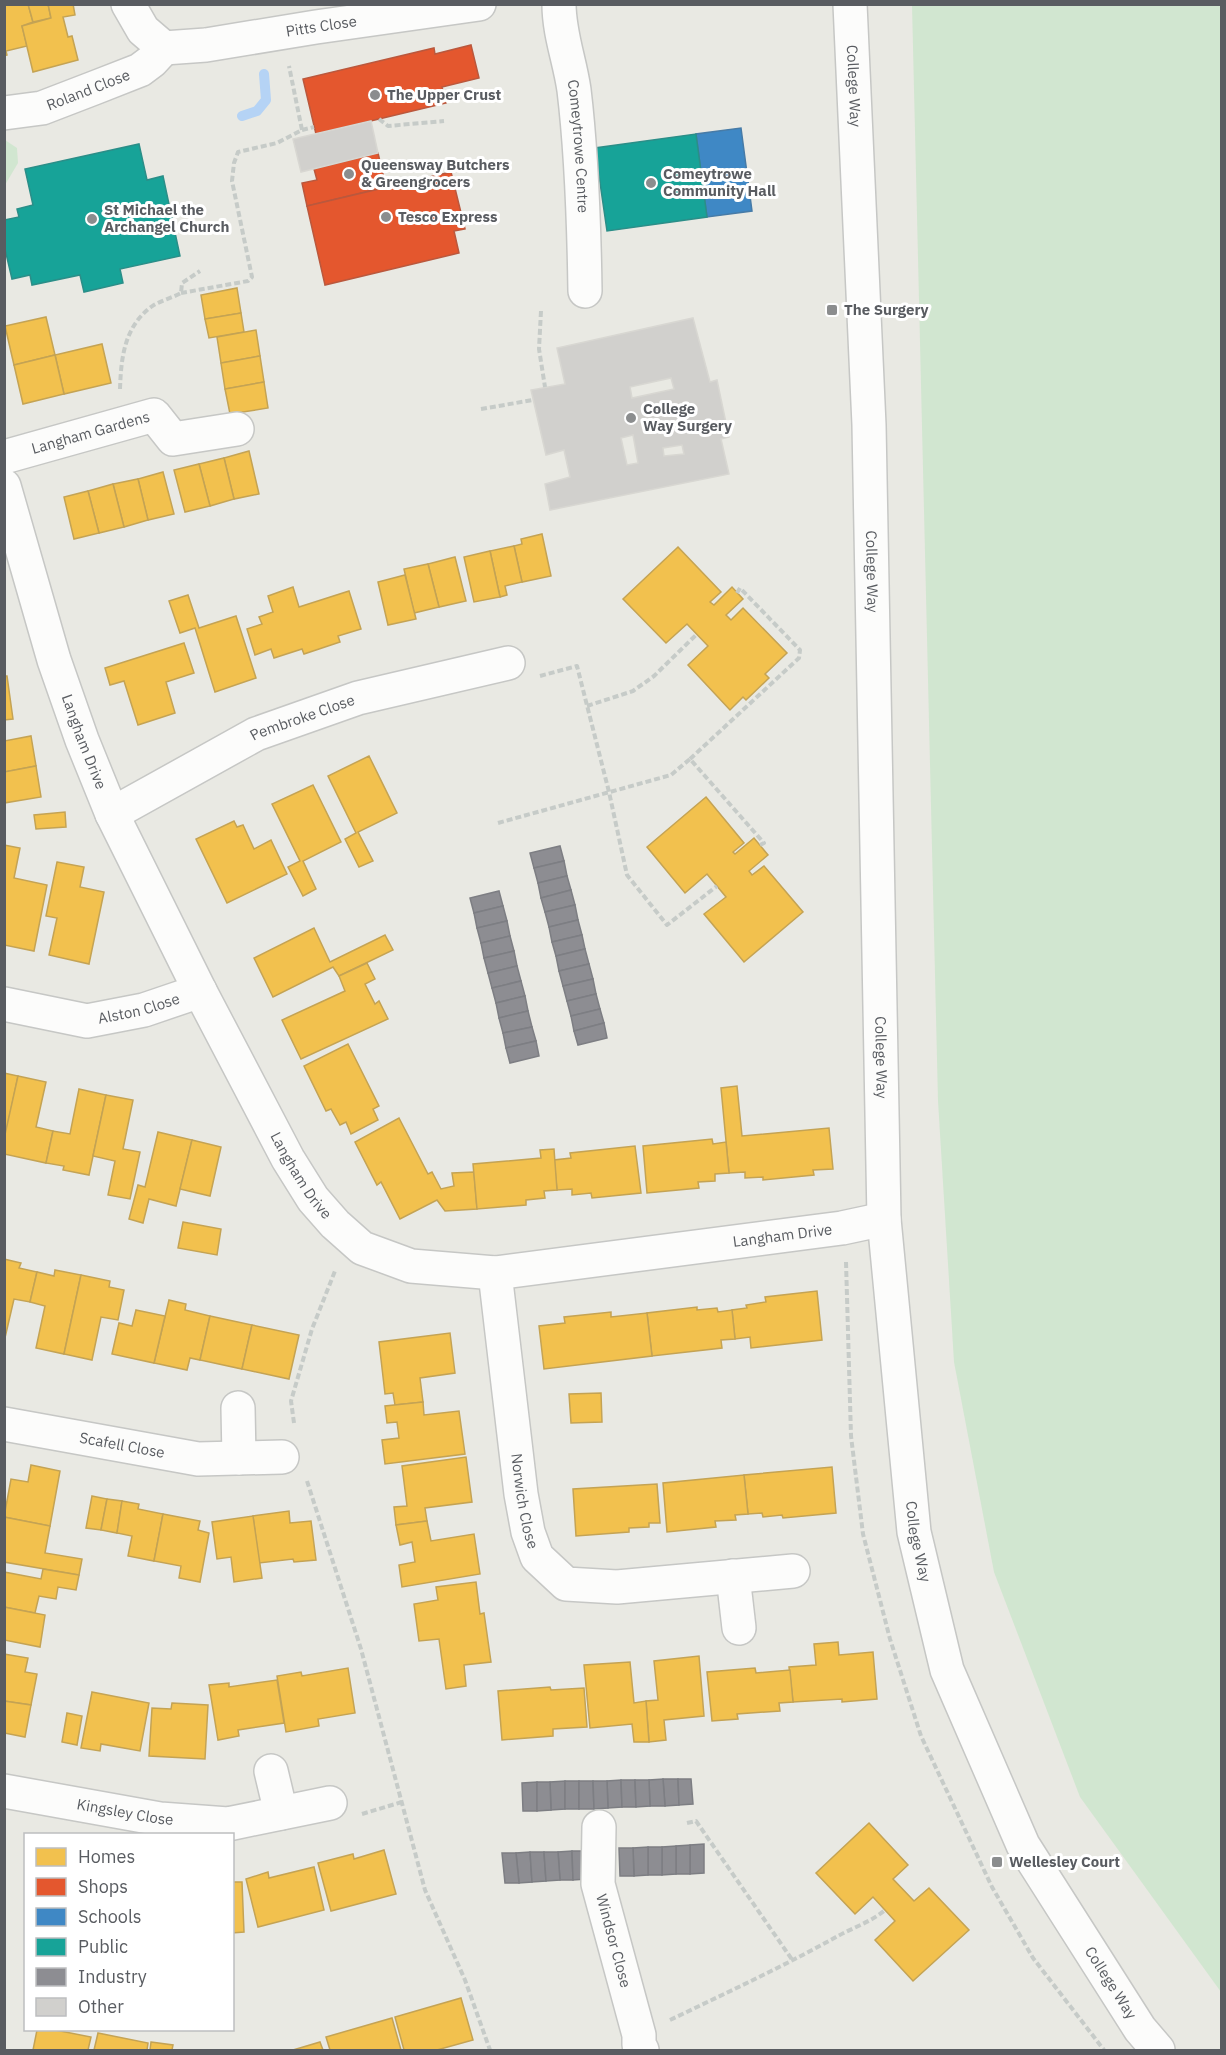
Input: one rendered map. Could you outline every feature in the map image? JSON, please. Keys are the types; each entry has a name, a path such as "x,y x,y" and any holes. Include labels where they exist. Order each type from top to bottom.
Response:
{"street":[{"path":"128,4 143,30 164,48"},
{"name":"Comeytrowe Centre","path":"559,4 559,17 574,88 584,222 585,291"},
{"name":"College Way","path":"850,4 869,425 884,1219 914,1532 947,1670 1023,1845 1140,2029 1158,2050"},
{"name":"Pitts Close","path":"164,48 206,45 469,5"},
{"name":"Roland Close","path":"4,113 42,108 140,70 164,48"},
{"name":"Langham Gardens","path":"4,457 154,415 173,439 237,429"},
{"name":"Langham Drive","path":"4,486 54,660 82,740 112,814 200,991 288,1159 313,1199 362,1248 411,1266 495,1273 842,1228 884,1219"},
{"name":"Pembroke Close","path":"112,814 256,734 358,698 508,663"},
{"name":"Alston Close","path":"4,1004 87,1021 144,1010 200,991"},
{"name":"Norwich Close","path":"495,1273 521,1494 528,1532 537,1557 566,1584 617,1587 793,1571"},
{"path":"238,1408 239,1458"},
{"name":"Scafell Close","path":"4,1424 198,1459 290,1456"},
{"path":"733,1576 739,1628"},
{"path":"271,1771 280,1813"},
{"name":"Kingsley Close","path":"4,1791 160,1819 228,1824 330,1803"},
{"name":"Windsor Close","path":"598,1827 598,1884 641,2043"}],"path":[{"path":"282,33 302,130"},
{"path":"379,119 388,126 444,121"},
{"path":"130,421 120,389 121,362 126,340 137,320 151,307 181,293 248,281 252,277 232,181 238,152 277,143 302,130 314,127"},
{"path":"181,293 182,283 200,271"},
{"path":"541,311 539,350 545,387"},
{"path":"481,409 533,400"},
{"path":"498,823 671,775 800,658 800,650 740,588 736,593"},
{"path":"587,706 633,691 654,676 697,634"},
{"path":"508,663 530,678 577,666 609,792 627,875 667,925 717,886"},
{"path":"690,759 764,843 760,845"},
{"path":"349,1237 312,1329 291,1401 290,1456 361,1649 425,1890 465,1980 490,2050"},
{"path":"687,1823 696,1821 793,1961"},
{"path":"641,2043 857,1925 876,1918 885,1910"}],"green space":[{"path":"912,5 1221,5 1221,1992 1080,1797 994,1572 954,1362 938,1101"},
{"path":"5,140 17,148 18,163 5,185"}],"building: Homes":[{"path":"28,4 33,22 22,26 27,46 6,51 7,55 4,56 4,6"},
{"path":"28,4 48,4 51,18 33,22"},
{"path":"48,4 73,4 75,15 63,17 68,37 72,36 78,60 33,72 22,26 51,18"},
{"path":"237,288 241,313 205,319 201,295"},
{"path":"241,313 244,332 209,338 205,319"},
{"path":"46,317 55,355 14,365 5,326"},
{"path":"256,330 260,356 221,363 217,337"},
{"path":"102,344 111,383 64,394 55,355"},
{"path":"55,355 64,394 23,404 14,365"},
{"path":"260,356 264,382 225,389 221,363"},
{"path":"264,382 268,408 230,414 225,389"},
{"path":"249,451 259,494 234,499 224,458"},
{"path":"224,458 234,499 210,506 199,464"},
{"path":"199,464 210,506 185,512 174,470"},
{"path":"163,472 174,514 148,520 138,479"},
{"path":"138,479 148,520 124,527 113,484"},
{"path":"113,484 124,527 99,533 88,491"},
{"path":"88,491 99,533 74,539 64,497"},
{"path":"542,534 551,576 522,582 514,546 522,544 521,539"},
{"path":"514,546 522,582 505,586 507,595 500,597 490,551"},
{"path":"678,547 721,592 710,602 714,605 732,587 743,599 726,615 731,620 743,608 787,653 765,674 769,678 746,700 743,697 730,710 688,665 708,646 687,624 666,643 623,599"},
{"path":"490,551 500,597 474,602 464,557"},
{"path":"455,557 466,601 439,607 428,564"},
{"path":"428,564 439,607 414,613 404,569"},
{"path":"405,575 416,619 388,625 378,582"},
{"path":"293,587 299,607 349,591 361,629 338,636 340,642 304,654 302,649 274,658 271,649 255,655 247,629 262,624 259,617 273,612 268,596"},
{"path":"188,595 199,628 236,616 256,678 215,692 195,628 180,633 169,601"},
{"path":"184,643 194,673 166,682 175,713 138,725 124,681 110,685 105,668"},
{"path":"4,676 7,676 13,719 4,720"},
{"path":"31,736 36,766 4,772 4,741"},
{"path":"369,756 397,813 358,832 373,861 359,867 345,839 356,833 328,776"},
{"path":"36,766 41,797 4,803 4,772"},
{"path":"313,785 341,842 303,861 316,889 303,896 288,867 300,861 272,804"},
{"path":"706,797 744,843 733,852 735,854 754,838 768,855 749,871 752,875 764,866 803,912 744,962 704,914 726,897 707,874 685,893 647,847"},
{"path":"65,812 66,827 36,829 34,815"},
{"path":"234,821 237,827 243,825 254,849 271,840 287,874 227,903 196,839"},
{"path":"4,845 20,848 14,878 47,885 34,951 4,945"},
{"path":"57,862 84,867 80,887 104,892 89,964 49,955 57,918 46,916"},
{"path":"314,928 330,962 385,935 393,950 339,976 333,967 273,997 254,958"},
{"path":"367,963 375,979 365,984 375,1004 379,1001 388,1019 301,1059 282,1020 345,991 339,976"},
{"path":"348,1044 379,1106 373,1109 378,1120 351,1134 346,1122 340,1125 331,1109 326,1111 304,1066"},
{"path":"4,1073 18,1076 5,1138 4,1138"},
{"path":"18,1076 46,1082 36,1127 53,1131 46,1163 4,1154 4,1139"},
{"path":"737,1086 742,1136 829,1128 833,1169 813,1170 814,1175 763,1180 763,1177 745,1178 745,1172 729,1173 721,1088"},
{"path":"79,1089 106,1095 89,1175 63,1170 64,1166 46,1163 53,1131 70,1134"},
{"path":"106,1095 133,1100 123,1149 140,1152 130,1199 108,1195 115,1161 93,1156"},
{"path":"399,1118 428,1174 432,1172 441,1189 454,1186 452,1173 474,1172 477,1209 445,1211 437,1200 400,1219 381,1182 377,1185 355,1142"},
{"path":"158,1132 192,1140 176,1206 149,1199 143,1223 129,1219 138,1185 145,1187"},
{"path":"712,1139 713,1144 726,1142 729,1173 715,1174 715,1181 698,1182 699,1188 647,1193 643,1146"},
{"path":"192,1140 221,1147 210,1196 180,1189"},
{"path":"635,1146 641,1193 592,1198 591,1193 572,1195 572,1189 557,1190 554,1160 571,1158 570,1153"},
{"path":"554,1149 557,1190 544,1191 545,1198 526,1200 526,1205 477,1209 473,1164 541,1158 540,1150"},
{"path":"183,1222 221,1229 217,1255 178,1248"},
{"path":"4,1259 21,1263 19,1268 37,1272 30,1302 14,1299 4,1342"},
{"path":"55,1270 81,1275 64,1354 36,1348 45,1306 30,1302 37,1272 54,1276"},
{"path":"81,1275 110,1281 109,1287 124,1290 118,1320 101,1317 92,1360 64,1354"},
{"path":"817,1291 822,1340 751,1348 750,1337 735,1339 732,1310 766,1302 765,1297"},
{"path":"169,1300 186,1304 185,1310 210,1316 200,1360 190,1358 187,1370 154,1363"},
{"path":"697,1307 697,1310 717,1308 718,1312 732,1310 735,1339 721,1340 722,1348 652,1356 647,1313"},
{"path":"136,1310 165,1316 154,1363 112,1354 119,1323 132,1326"},
{"path":"611,1312 611,1317 647,1313 652,1356 544,1369 539,1326 565,1323 564,1317"},
{"path":"210,1316 252,1325 242,1369 200,1360"},
{"path":"252,1325 299,1335 289,1379 242,1369"},
{"path":"450,1333 455,1373 420,1378 423,1402 395,1405 393,1393 385,1394 379,1342"},
{"path":"601,1393 602,1422 571,1423 569,1394"},
{"path":"423,1402 424,1415 459,1411 465,1454 385,1464 382,1440 399,1438 397,1422 387,1423 385,1406"},
{"path":"466,1457 472,1502 425,1508 427,1521 396,1525 394,1507 407,1506 402,1466"},
{"path":"31,1465 60,1471 50,1526 4,1517 11,1479 28,1482"},
{"path":"832,1467 836,1513 783,1518 782,1515 763,1517 762,1513 748,1514 744,1475"},
{"path":"744,1475 748,1514 735,1515 736,1520 715,1521 716,1527 667,1532 663,1483"},
{"path":"657,1484 660,1523 649,1523 649,1527 629,1528 629,1532 576,1536 573,1489"},
{"path":"92,1496 107,1499 101,1530 86,1528"},
{"path":"107,1499 122,1501 117,1533 101,1530"},
{"path":"122,1501 139,1504 138,1509 163,1514 154,1561 128,1556 132,1536 117,1533"},
{"path":"289,1511 290,1523 311,1521 316,1560 294,1562 293,1559 259,1563 253,1516"},
{"path":"163,1514 200,1521 198,1530 209,1533 200,1582 179,1578 181,1566 154,1561"},
{"path":"253,1516 262,1578 234,1582 231,1557 217,1559 212,1522"},
{"path":"4,1517 50,1526 45,1553 82,1559 79,1575 4,1562"},
{"path":"427,1521 431,1541 474,1534 480,1574 402,1587 399,1565 415,1562 412,1542 400,1545 396,1525"},
{"path":"43,1569 79,1575 76,1590 58,1587 56,1599 39,1596 35,1613 4,1607 4,1572 41,1579"},
{"path":"476,1582 480,1614 484,1613 491,1662 464,1665 466,1686 446,1689 439,1639 419,1641 414,1604 438,1600 436,1587"},
{"path":"4,1607 45,1615 40,1647 4,1640"},
{"path":"838,1642 839,1655 873,1652 877,1699 793,1702 789,1667 816,1665 814,1644"},
{"path":"4,1654 28,1658 25,1672 37,1674 31,1705 4,1701"},
{"path":"699,1656 704,1716 664,1720 666,1740 649,1742 646,1701 658,1700 654,1661"},
{"path":"630,1662 634,1703 646,1701 649,1742 634,1742 632,1724 590,1728 584,1665"},
{"path":"348,1668 355,1713 318,1719 319,1726 286,1732 277,1676 301,1672 302,1676"},
{"path":"755,1668 756,1673 790,1670 793,1702 779,1703 780,1711 737,1714 738,1719 712,1721 707,1672"},
{"path":"277,1680 284,1723 238,1730 239,1736 218,1740 209,1685 229,1683 229,1687"},
{"path":"550,1687 551,1690 584,1688 587,1727 553,1729 553,1736 502,1740 498,1691"},
{"path":"92,1692 149,1703 140,1751 101,1744 100,1751 81,1748"},
{"path":"4,1701 31,1705 25,1737 4,1733"},
{"path":"172,1703 208,1705 205,1759 149,1756 152,1708 171,1709"},
{"path":"67,1713 82,1716 77,1745 62,1742"},
{"path":"869,1823 908,1865 893,1879 914,1901 929,1888 969,1930 913,1981 875,1940 895,1921 873,1897 855,1914 816,1873"},
{"path":"384,1850 396,1894 331,1911 318,1863 353,1854 354,1859"},
{"path":"314,1867 324,1910 258,1927 246,1879 268,1872 269,1878"},
{"path":"234,1882 242,1882 244,1932 234,1933"},
{"path":"461,1998 473,2040 437,2050 404,2050 395,2017"},
{"path":"392,2018 401,2050 330,2050 326,2037"},
{"path":"37,2031 60,2031 91,2037 88,2050 33,2050"},
{"path":"98,2033 148,2043 147,2050 94,2050"},
{"path":"151,2042 173,2045 172,2050 150,2050"},
{"path":"320,2042 323,2050 293,2050"}],"building: Shops":[{"name":"The Upper Crust","path":"471,45 479,78 442,87 446,103 316,134 303,79 434,48 435,54"},
{"name":"Queensway Butchers & Greengrocers","path":"378,153 386,187 307,206 302,183 317,180 314,169"},
{"name":"Tesco Express","path":"451,172 465,229 454,231 459,253 325,285 307,206"}],"building: Schools":[{"path":"741,128 752,211 707,217 696,134"}],"building: Public":[{"name":"Comeytrowe Community Hall","path":"696,134 707,217 607,231 595,148"},
{"name":"St Michael the Archangel Church","path":"139,144 147,180 163,176 180,256 120,269 123,283 84,292 80,275 32,285 30,275 12,279 4,245 4,220 19,217 17,209 33,205 25,169"}],"building: Industry":[{"path":"560,846 564,861 534,868 530,853"},
{"path":"564,861 567,876 538,883 534,868"},
{"path":"567,876 571,890 541,898 538,883"},
{"path":"571,890 575,905 545,912 541,898"},
{"path":"499,891 503,906 474,913 470,898"},
{"path":"575,905 578,920 549,927 545,912"},
{"path":"503,906 507,921 477,928 474,913"},
{"path":"578,920 582,935 552,942 549,927"},
{"path":"507,921 510,936 481,943 477,928"},
{"path":"582,935 585,949 556,956 552,942"},
{"path":"510,936 514,951 484,958 481,943"},
{"path":"585,949 589,964 559,971 556,956"},
{"path":"514,951 517,966 488,973 484,958"},
{"path":"589,964 593,979 563,986 559,971"},
{"path":"517,966 521,981 492,988 488,973"},
{"path":"593,979 596,994 567,1001 563,986"},
{"path":"521,981 525,996 496,1003 492,988"},
{"path":"596,994 600,1009 571,1016 567,1001"},
{"path":"525,996 528,1011 499,1018 496,1003"},
{"path":"600,1009 604,1023 574,1031 571,1016"},
{"path":"528,1011 532,1027 503,1033 499,1018"},
{"path":"604,1023 607,1038 578,1045 574,1031"},
{"path":"532,1027 536,1041 506,1048 503,1033"},
{"path":"536,1041 539,1056 510,1063 506,1048"},
{"path":"663,1779 678,1779 679,1805 665,1806"},
{"path":"663,1779 665,1806 650,1806 649,1780"},
{"path":"678,1779 691,1779 693,1804 679,1805"},
{"path":"621,1780 622,1807 608,1808 607,1781"},
{"path":"621,1780 635,1780 636,1807 622,1807"},
{"path":"635,1780 649,1780 650,1806 636,1807"},
{"path":"565,1781 565,1809 551,1810 550,1782"},
{"path":"565,1781 579,1781 579,1809 565,1809"},
{"path":"579,1781 593,1781 594,1809 579,1809"},
{"path":"593,1781 607,1781 608,1808 594,1809"},
{"path":"537,1782 537,1811 523,1811 522,1783"},
{"path":"537,1782 550,1782 551,1810 537,1811"},
{"path":"704,1844 704,1873 690,1874 690,1845"},
{"path":"690,1845 690,1874 676,1874 676,1846"},
{"path":"676,1846 676,1874 662,1875 662,1847"},
{"path":"648,1847 662,1847 662,1875 648,1875"},
{"path":"648,1847 648,1875 634,1876 633,1848"},
{"path":"619,1848 633,1848 634,1876 620,1876"},
{"path":"572,1851 573,1880 560,1880 558,1852"},
{"path":"572,1851 586,1851 587,1879 573,1880"},
{"path":"530,1852 532,1882 519,1883 516,1853"},
{"path":"530,1852 544,1852 546,1881 532,1882"},
{"path":"544,1852 558,1852 560,1880 546,1881"},
{"path":"502,1853 516,1853 519,1883 505,1883"}],"building: Other":[{"path":"371,121 378,153 301,172 293,139"},
{"name":"College Way Surgery","path":"693,318 710,382 717,380 729,437 721,439 729,474 550,510 545,484 570,477 564,450 546,455 531,390 565,384 557,348","holes":["671,378 674,389 632,398 630,387","633,435 638,463 627,465 621,438","682,445 684,454 664,456 663,448"]}],"waterway":[{"path":"242,116 257,111 266,100 264,74"}],"place":[{"name":"The Upper Crust","path":"375,95"},
{"name":"Queensway Butchers & Greengrocers","path":"349,174"},
{"name":"Comeytrowe Community Hall","path":"651,183"},
{"name":"Tesco Express","path":"386,217"},
{"name":"St Michael the Archangel Church","path":"92,219"},
{"name":"The Surgery","path":"832,310"},
{"name":"College Way Surgery","path":"631,418"},
{"name":"Wellesley Court","path":"997,1862"}]}
